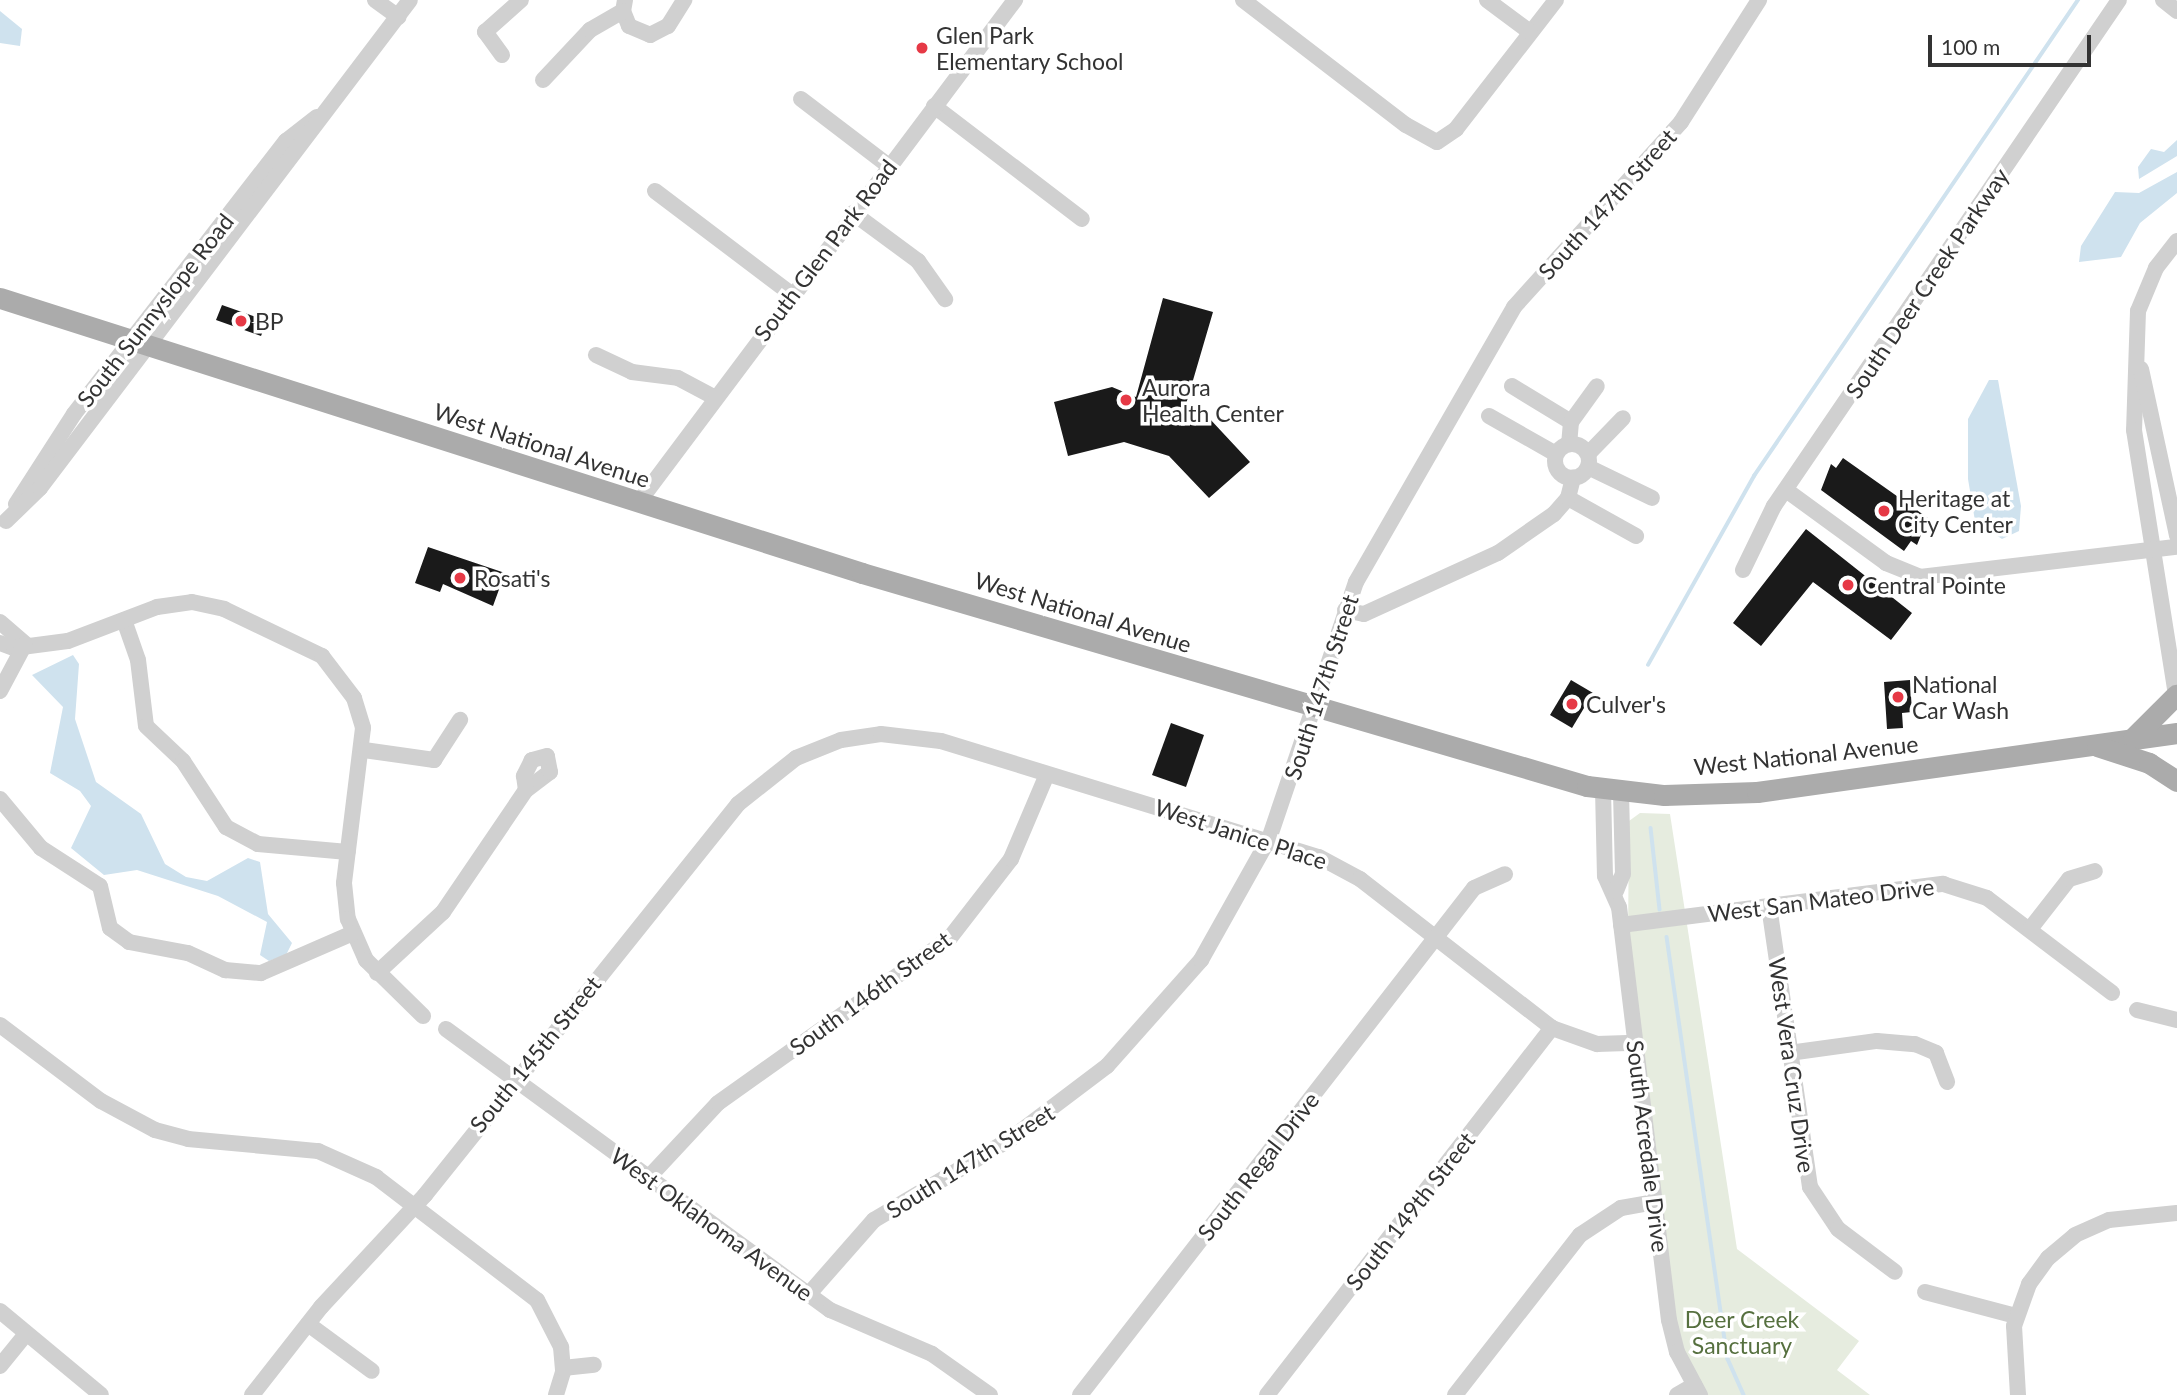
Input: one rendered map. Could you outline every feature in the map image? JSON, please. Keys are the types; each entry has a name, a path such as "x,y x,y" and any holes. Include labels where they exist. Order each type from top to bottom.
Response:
{"main road":[{"name":"West National Avenue","path":"0,298 139,346 638,503 1315,711 1612,791 1757,792 2177,733"},
{"path":"2131,740 2176,699"},
{"path":"2097,746 2149,763 2177,780"}],"street":[{"path":"375,0 398,17"},
{"name":"South Sunnyslope Road","path":"3,525 40,488 139,346 305,145 322,114 410,0"},
{"path":"502,55 485,32 521,0"},
{"path":"543,80 590,30 624,6 635,32 650,35 668,26 684,0"},
{"name":"South Glen Park Road","path":"638,503 713,397 1015,0"},
{"path":"1243,0 1431,142 1440,141 1556,0"},
{"path":"1487,0 1531,32"},
{"name":"South 147th Street","path":"808,1295 874,1220 1049,1113 1139,1034 1227,921 1269,839 1315,711 1356,582 1514,307 1681,122 1759,0"},
{"name":"South Deer Creek Parkway","path":"1743,570 1786,490 2119,0"},
{"path":"2163,0 2177,11"},
{"path":"801,99 889,166"},
{"path":"934,106 1082,219"},
{"path":"656,191 791,294"},
{"path":"853,213 918,261 945,299"},
{"path":"2176,699 2150,551 2134,429 2138,311 2156,268 2177,241"},
{"path":"2136,353 2177,536"},
{"path":"596,355 632,372 678,378 713,397"},
{"path":"1512,386 1571,422"},
{"path":"1573,478 1558,471 1563,449 1571,422 1597,386"},
{"path":"1489,415 1588,461 1653,498"},
{"path":"1345,610 1364,614 1498,553 1535,530 1568,498 1573,478 1623,418"},
{"path":"1786,490 1886,563 1920,577 2177,547"},
{"path":"1568,498 1636,536"},
{"path":"0,643 14,648 25,644 68,641 157,607 200,603 298,642 343,679 361,716 364,750 344,895 353,933 377,973 423,1016"},
{"path":"124,621 138,660 142,719 193,775 226,827 258,844 348,852"},
{"path":"0,622 25,644"},
{"path":"0,691 25,644"},
{"path":"364,750 435,760 460,720"},
{"name":"West Janice Place","path":"841,740 881,734 921,737 1269,839 1343,868 1552,1028 1597,1044 1635,1042"},
{"name":"South 145th Street","path":"252,1395 308,1324 415,1206 513,1078 738,804 796,758 841,740"},
{"name":"South 146th Street","path":"649,1177 718,1102 948,939 1011,859 1047,774"},
{"path":"377,973 443,912 526,790"},
{"name":"South Acredale Drive","path":"1612,791 1605,876 1616,891 1621,925 1673,1339 1697,1390"},
{"path":"0,799 41,848 100,887 110,928 129,942 188,953 225,970 261,973 353,933"},
{"path":"2030,929 2069,879 2095,871"},
{"name":"South Regal Drive","path":"1080,1395 1435,937 1481,881 1505,874"},
{"name":"West San Mateo Drive","path":"1621,925 1943,884 1987,898 2112,993"},
{"name":"West Vera Cruz Drive","path":"1769,906 1812,1193 1838,1229 1895,1272"},
{"path":"2137,1010 2177,1020"},
{"path":"0,1025 101,1101 145,1126 188,1139 318,1151 361,1168 537,1300 554,1326 563,1368 556,1395"},
{"name":"West Oklahoma Avenue","path":"446,1028 808,1295 851,1322 940,1358 990,1395"},
{"name":"South 149th Street","path":"1267,1395 1552,1028"},
{"path":"1789,1053 1877,1041 1915,1044 1936,1053 1947,1082"},
{"path":"1455,1395 1580,1235 1621,1208 1655,1202"},
{"path":"2018,1395 2012,1360 2016,1316 2039,1269 2075,1236 2123,1216 2177,1213"},
{"path":"1925,1292 2016,1316"},
{"path":"0,1311 25,1335 101,1395"},
{"path":"308,1324 372,1371"},
{"path":"0,1366 25,1335"},
{"path":"563,1368 594,1365"},
{"path":"1677,1395 1697,1390"}],"green space":[{"name":"Deer Creek Sanctuary","path":"1640,813 1670,814 1737,1249 1859,1341 1837,1370 1870,1395 1705,1395 1680,1349 1628,939 1629,821"}],"water":[{"path":"0,11 22,29 20,46 0,43"},
{"path":"2177,140 2177,156 2139,179 2138,167 2151,149 2164,152"},
{"path":"2177,172 2177,193 2140,223 2121,257 2079,262 2081,246 2115,192 2139,193"},
{"path":"1989,380 1998,380 2021,506 2019,531 2002,539 1975,521 1968,479 1968,419"},
{"path":"73,655 79,664 75,719 96,782 141,814 165,864 186,877 207,881 248,858 260,862 268,914 292,943 286,955 269,961 260,955 267,922 218,896 137,870 104,875 71,848 91,806 80,791 50,773 63,707 32,675"}],"building":[{"name":"Aurora Health Center","path":"1163,298 1213,312 1184,411 1209,418 1250,462 1209,498 1169,456 1124,442 1068,456 1054,402 1112,387 1136,397"},
{"name":"BP","path":"222,305 267,321 261,336 216,320"},
{"name":"Heritage at City Center","path":"1843,458 1928,518 1917,545 1911,541 1904,551 1821,490 1831,464 1836,468"},
{"name":"Central Pointe","path":"1806,529 1912,613 1891,640 1813,582 1761,646 1733,623"},
{"name":"Rosati's","path":"428,547 505,573 493,606 443,584 440,592 415,583"},
{"name":"Culver's","path":"1571,680 1593,693 1572,728 1550,715"},
{"name":"National Car Wash","path":"1910,680 1912,712 1902,713 1903,728 1887,729 1884,682"},
{"path":"1171,723 1204,735 1186,787 1152,775"}],"waterway":[{"path":"1648,665 1754,476 2078,0"},
{"path":"1651,828 1660,910"},
{"path":"1667,937 1728,1359 1744,1395"}],"place":[{"name":"Glen Park Elementary School","path":"922,48"},
{"name":"BP","path":"241,321"},
{"name":"Aurora Health Center","path":"1126,400"},
{"name":"Heritage at City Center","path":"1884,511"},
{"name":"Rosati's","path":"460,578"},
{"name":"Central Pointe","path":"1848,585"},
{"name":"National Car Wash","path":"1898,697"},
{"name":"Culver's","path":"1572,704"}]}
